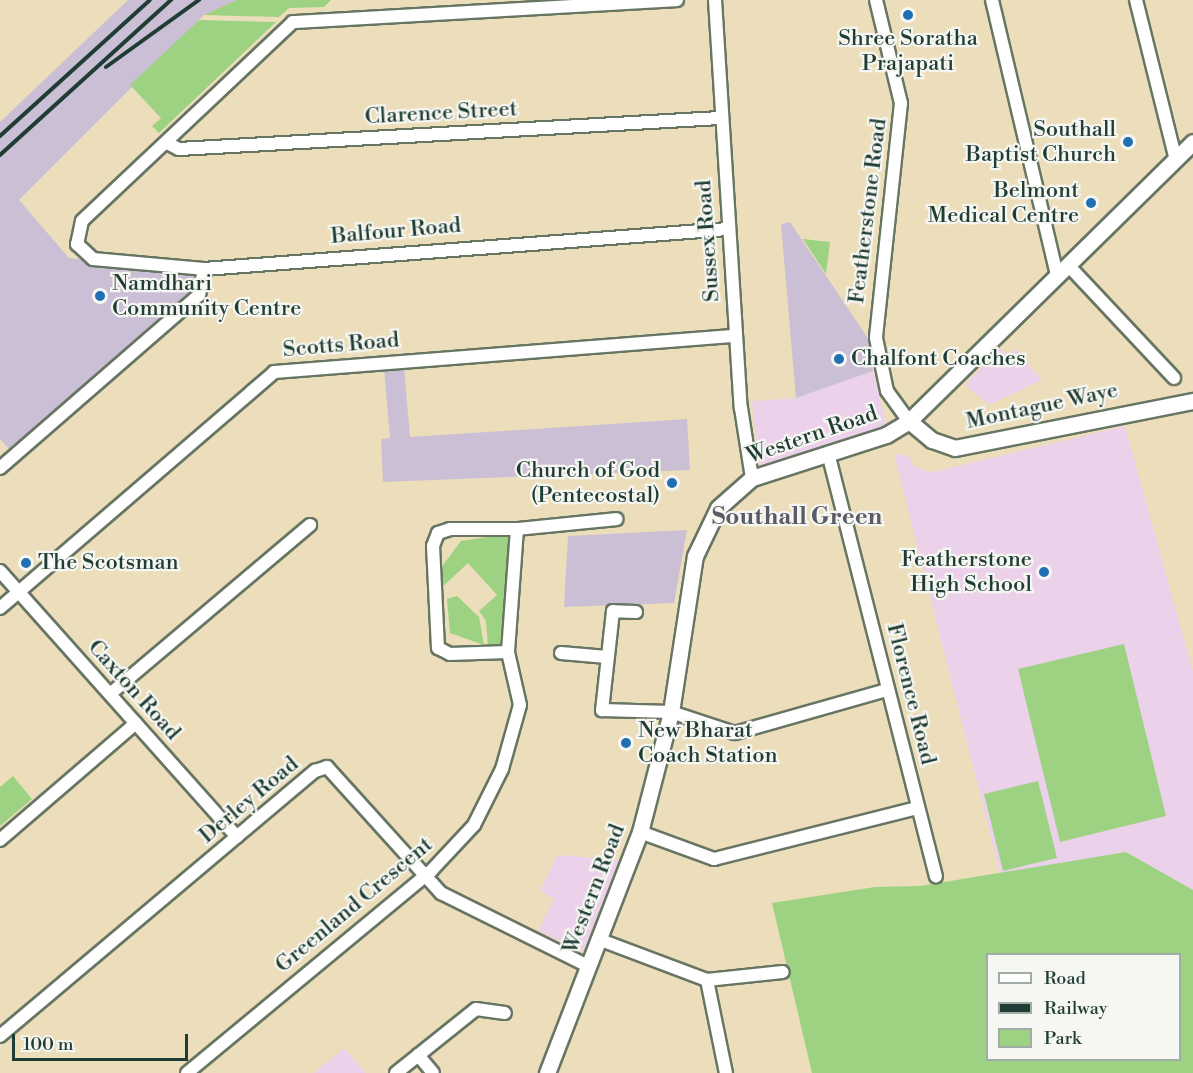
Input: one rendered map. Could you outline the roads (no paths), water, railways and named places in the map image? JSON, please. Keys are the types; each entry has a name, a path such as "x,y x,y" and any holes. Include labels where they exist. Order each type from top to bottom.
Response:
{"street":[{"path":"416,12 429,0"},
{"path":"167,143 293,22 416,12 677,0"},
{"name":"Sussex Road","path":"715,0 720,118 736,336 752,478"},
{"name":"Featherstone Road","path":"876,0 901,103 876,338 887,391 909,421"},
{"path":"992,0 1062,270 1173,378"},
{"path":"1136,0 1176,160"},
{"name":"Clarence Street","path":"167,143 179,149 720,118"},
{"name":"Western Road","path":"547,1073 640,832 671,712 694,556 718,508 752,478 828,453 909,421 1193,142"},
{"name":"Balfour Road","path":"167,143 82,221 77,244 93,259 204,269 728,229"},
{"path":"0,468 199,296 204,269"},
{"name":"Scotts Road","path":"0,608 274,372 736,336"},
{"name":"Montague Waye","path":"909,421 932,440 955,448 1193,401"},
{"name":"Florence Road","path":"828,453 936,876"},
{"path":"517,529 508,652 450,654 438,648 433,546 438,533 450,529 517,529 617,519"},
{"path":"111,694 310,525"},
{"name":"Caxton Road","path":"0,571 237,837"},
{"path":"636,612 613,611 602,710 671,712 735,733 887,690"},
{"name":"Greenland Crescent","path":"187,1073 424,875 474,825 502,769 520,705 508,652"},
{"path":"561,653 608,657"},
{"path":"0,840 136,723"},
{"name":"Derley Road","path":"0,1036 237,837 327,767 424,875 470,910 588,966"},
{"path":"640,832 714,859 917,808"},
{"path":"598,939 707,980 783,972"},
{"path":"707,980 726,1073"},
{"path":"396,1073 476,1009 505,1013"},
{"path":"418,1055 433,1073"}],"railway":[{"path":"0,136 150,0"},
{"path":"0,155 171,0"},
{"path":"106,67 199,0"}],"place":[{"name":"Shree Soratha Prajapati","path":"908,15"},
{"name":"Southall Baptist Church","path":"1128,142"},
{"name":"Belmont Medical Centre","path":"1091,203"},
{"name":"Namdhari Community Centre","path":"100,296"},
{"name":"Chalfont Coaches","path":"839,359"},
{"name":"Church of God (Pentecostal)","path":"672,483"},
{"name":"The Scotsman","path":"26,563"},
{"name":"Featherstone High School","path":"1044,572"},
{"name":"New Bharat Coach Station","path":"626,743"}],"district":[{"name":"Southall Green","path":"797,518"}]}
